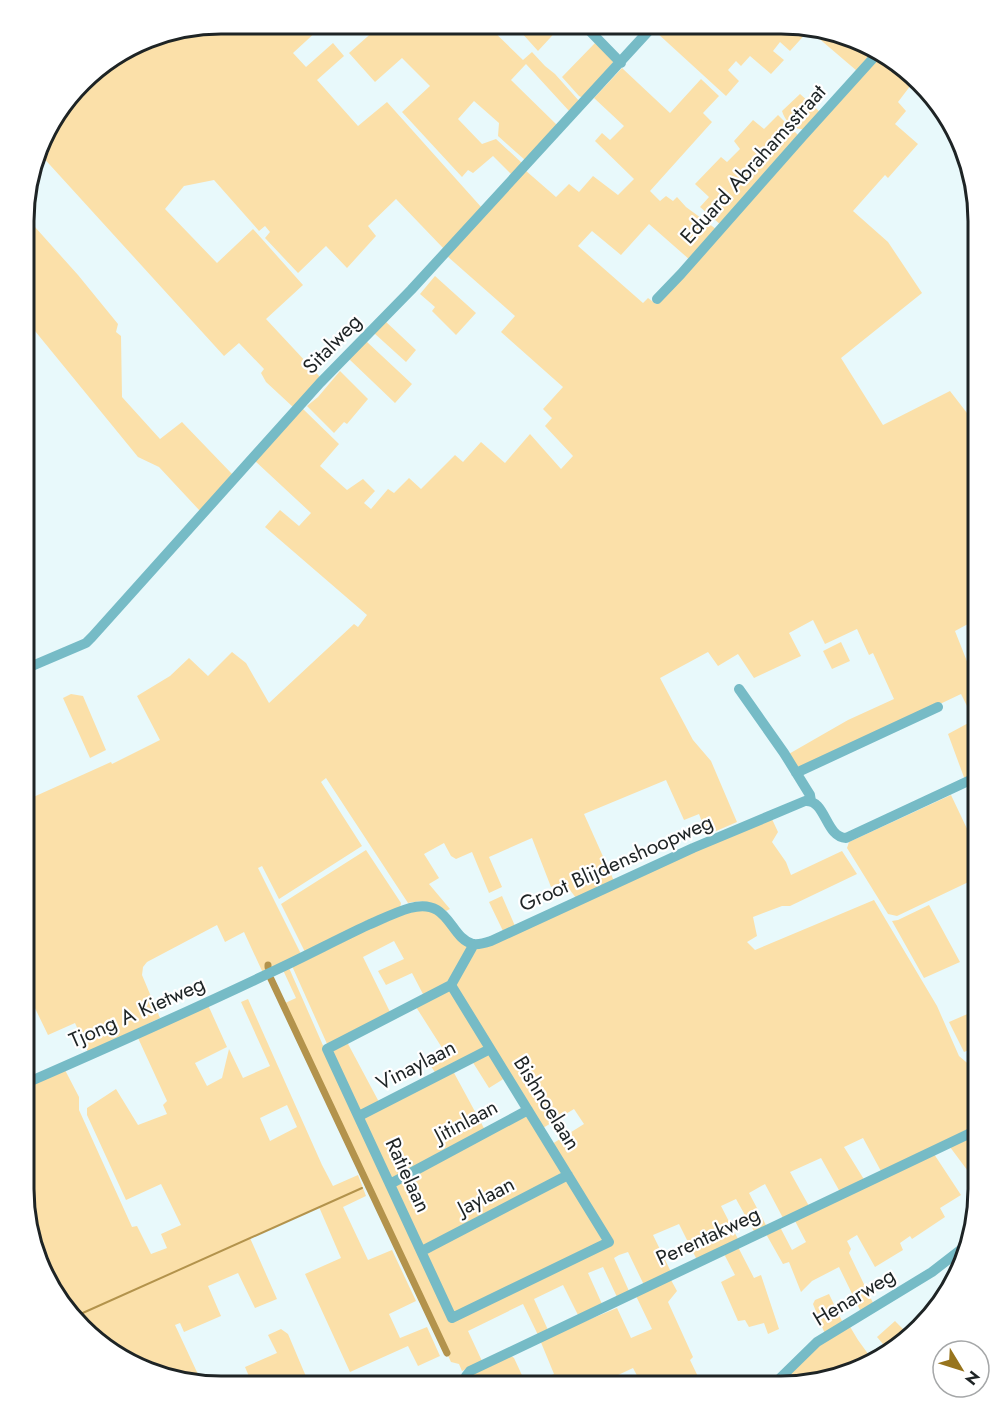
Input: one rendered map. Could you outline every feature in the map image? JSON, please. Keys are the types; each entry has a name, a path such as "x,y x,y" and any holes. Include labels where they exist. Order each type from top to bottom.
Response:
{"street":[{"path":"593,34 621,63"},
{"name":"Sitalweg","path":"34,665 86,643 92,637 320,383 411,290 646,34"},
{"name":"Eduard Abrahamsstraat","path":"657,298 873,59"},
{"path":"740,689 810,795 811,801 816,804 834,832 842,838 968,781"},
{"path":"796,773 938,706"},
{"name":"Groot Blijdenshoopweg","path":"474,944 491,942 693,848 805,801 811,801"},
{"name":"Tjong A Kietweg","path":"34,1079 265,975 383,918 416,906 437,909 446,916 466,941 474,944"},
{"path":"452,985 474,944"},
{"name":"Bishnoelaan","path":"452,985 609,1242 452,1318"},
{"name":"Ratielaan","path":"452,985 327,1049 452,1318"},
{"name":"Vinaylaan","path":"359,1116 490,1049"},
{"name":"Jitinlaan","path":"390,1184 528,1110"},
{"name":"Perentakweg","path":"466,1376 470,1371 968,1134"},
{"name":"Jaylaan","path":"422,1251 568,1175"},
{"name":"Henarweg","path":"782,1376 817,1342 932,1272 958,1252"}],"shaded area":[{"path":"314,34 293,53 306,67 333,43 344,56 317,80 358,126 387,102 482,208 444,249 396,199 368,226 376,236 347,268 326,246 298,273 265,238 270,232 265,226 259,231 214,180 184,186 165,209 217,263 253,229 303,285 266,319 321,378 293,407 266,382 261,373 264,369 239,343 224,356 45,159 60,128 81,98 98,81 139,54 161,44 197,36"},
{"path":"370,34 496,34 523,60 532,52 580,102 570,112 526,64 511,80 557,125 525,160 498,136 499,123 474,101 458,119 482,144 496,139 522,163 512,175 493,156 473,173 468,170 462,177 402,112 430,86 402,58 375,82 349,53"},
{"path":"523,34 554,34 538,51"},
{"path":"658,34 804,36 790,51 780,42 773,51 784,60 771,74 750,56 741,66 736,61 728,70 739,81 726,96"},
{"path":"819,38 842,44 869,57 857,71"},
{"path":"595,43 615,60 583,98 562,77"},
{"path":"876,61 910,86 898,102 906,111 895,124 918,144 888,178 885,175 853,211 888,242 922,293 841,358 883,425 950,391 968,413 968,624 955,631 968,664 968,708 961,694 797,772 787,755 848,720 894,699 873,653 869,655 857,629 825,644 813,620 789,633 801,656 754,678 738,654 718,666 708,652 660,678 693,740 711,761 737,822 707,835 699,814 684,820 666,780 584,814 614,881 576,898 564,882 551,887 532,838 489,857 502,887 489,893 472,852 456,859 451,856 444,843 424,854 439,878 429,884 450,909 446,911 419,901 408,903 326,778 321,782 362,846 279,899 262,866 258,868 301,954 263,973 244,932 225,942 217,925 147,962 143,967 142,975 160,1018 88,1052 75,1023 48,1035 34,1006 34,797 111,762 112,764 160,740 137,696 170,676 189,658 208,676 232,652 246,663 269,703 354,624 358,627 367,615 265,527 280,510 299,526 311,513 254,460 302,408 339,444 320,466 347,490 363,479 375,491 364,503 371,509 388,489 394,493 409,478 421,489 455,455 463,462 481,442 505,463 530,434 561,469 573,456 545,426 552,418 543,409 563,387 501,332 515,316 447,256 525,170 556,197 569,184 579,192 593,176 618,195 634,179 595,141 602,133 610,140 624,126 594,98 622,68 670,113 701,79 719,96 703,113 712,122 650,191 660,201 666,196 673,201 677,197 686,207 716,229 690,260 649,224 621,255 592,231 578,246 643,303 648,298 656,304"},
{"path":"800,94 820,112 805,129 790,124 782,111"},
{"path":"778,115 799,136 721,225 700,207 709,197 695,184 721,157 727,162 740,149 734,141 753,120 764,129"},
{"path":"34,226 118,324 116,332 121,336 122,397 160,439 182,422 233,475 200,511 159,467 138,457 34,330"},
{"path":"435,276 476,313 456,335 432,311 435,307 420,294"},
{"path":"384,320 416,350 406,362 374,333"},
{"path":"366,341 412,384 395,403 349,359"},
{"path":"340,371 368,399 347,424 344,422 334,433 307,406 318,397"},
{"path":"841,642 850,661 832,669 823,651"},
{"path":"71,694 83,696 106,750 90,758 63,698"},
{"path":"968,723 968,778 965,780 948,734"},
{"path":"951,795 968,831 968,882 897,916 888,914 847,848 849,842"},
{"path":"771,817 778,832 772,842 786,862 791,875 842,851 857,874 790,906 782,906 753,917 757,936 747,942 755,950 874,900 937,1006 959,1056 968,1064 968,1130 882,1173 863,1138 844,1147 865,1181 840,1192 821,1158 790,1172 809,1206 783,1218 765,1184 749,1193 767,1227 755,1233 736,1199 721,1206 738,1239 697,1260 679,1224 653,1235 671,1272 644,1285 628,1252 619,1255 614,1258 629,1291 617,1297 603,1267 588,1273 602,1304 578,1315 563,1285 534,1299 548,1330 538,1335 523,1304 468,1331 482,1361 462,1371 459,1364 451,1362 283,1004 296,998 283,970 289,968 452,1321 612,1243 552,1144 584,1124 574,1109 543,1128 454,985 472,951"},
{"path":"366,850 401,903 400,908 305,952 281,904"},
{"path":"502,896 515,926 503,931 489,902"},
{"path":"929,905 960,962 924,978 892,921"},
{"path":"405,911 435,911 470,945 450,982 424,996 412,973 386,985 378,971 404,959 394,941 363,957 391,1014 328,1046 292,966"},
{"path":"450,989 487,1047 436,1074 429,1063 446,1054 416,1007"},
{"path":"248,999 333,1186 358,1175 366,1196 343,1207 368,1260 392,1250 416,1301 389,1314 400,1338 427,1327 440,1356 418,1366 408,1346 350,1372 305,1274 341,1258 319,1207 250,1238 277,1299 255,1308 238,1273 208,1286 221,1316 184,1332 180,1323 175,1325 198,1375 173,1370 128,1351 89,1322 66,1293 44,1250 36,1214 34,1084 65,1070 79,1097 79,1110 132,1227 137,1226 151,1254 167,1248 161,1234 181,1225 161,1184 126,1200 87,1115 87,1108 116,1089 138,1125 167,1114 163,1105 167,1101 138,1038 208,1005 227,1047 195,1063 207,1086 222,1078 229,1049 243,1078 270,1066 241,1002","holes":["287,1105 297,1127 270,1141 260,1118"]},
{"path":"968,1014 968,1050 964,1052 949,1022"},
{"path":"347,1042 379,1102 360,1112 330,1050"},
{"path":"489,1052 505,1078 489,1088 472,1061"},
{"path":"453,1071 485,1130 391,1181 362,1117"},
{"path":"528,1114 566,1174 422,1247 393,1185"},
{"path":"966,1139 968,1142 968,1171 950,1147"},
{"path":"934,1154 961,1195 940,1208 945,1217 912,1239 910,1236 900,1243 903,1250 875,1267 857,1235 847,1241 851,1249 849,1253 874,1305 861,1312 839,1267 812,1281 801,1292 789,1262 783,1264 766,1234 780,1227 792,1250 806,1242 794,1219"},
{"path":"568,1178 606,1241 453,1316 425,1252"},
{"path":"738,1247 754,1278 761,1275 779,1329 768,1334 764,1323 749,1327 745,1320 738,1321 721,1282 735,1275 724,1254"},
{"path":"671,1280 677,1291 668,1302 693,1357 690,1360 698,1376 637,1376 633,1368 616,1376 550,1376 554,1374 540,1340 617,1308 631,1338 652,1329 636,1296"},
{"path":"829,1294 843,1323 825,1334 813,1304 815,1300"},
{"path":"895,1321 904,1330 884,1345 877,1337"},
{"path":"849,1325 868,1354 830,1370 806,1375 786,1376 817,1343"},
{"path":"281,1329 288,1334 306,1376 249,1376 245,1367 277,1353 268,1335"},
{"path":"510,1355 514,1358 522,1376 470,1376"}],"waterway":[{"path":"271,979 447,1353"},
{"path":"82,1313 362,1188"}]}
